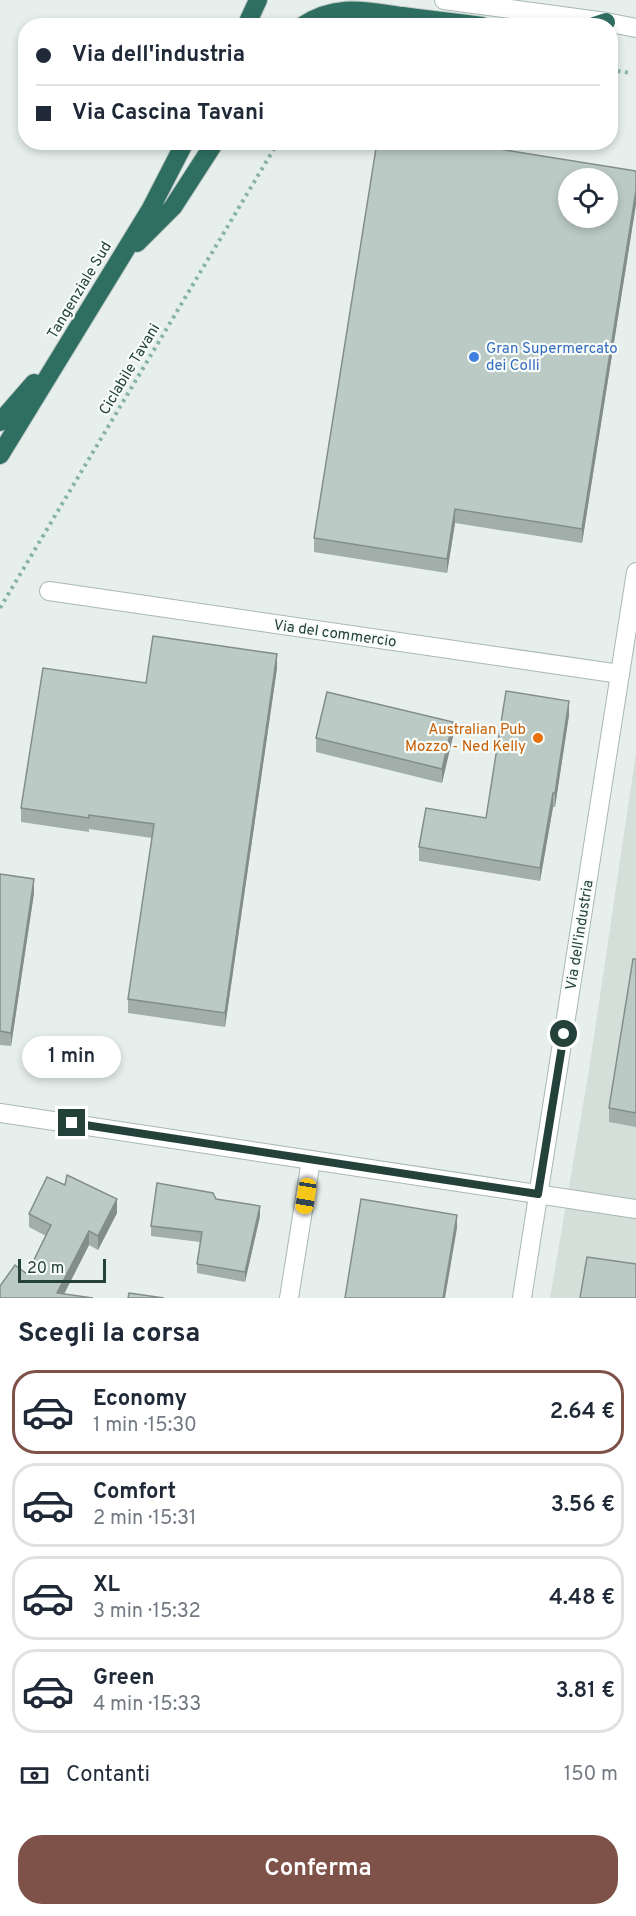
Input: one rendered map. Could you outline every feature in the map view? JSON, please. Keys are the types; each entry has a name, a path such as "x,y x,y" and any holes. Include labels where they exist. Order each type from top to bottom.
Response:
{"highway":[{"path":"250,18 258,0"},
{"path":"318,18 354,9 417,18"},
{"name":"Tangenziale Sud","path":"0,455 150,210 181,150"},
{"path":"113,268 173,207 210,150"},
{"path":"0,422 70,340"}],"street":[{"path":"444,0 514,5 573,18"},
{"path":"618,26 636,28"},
{"name":"Via dell'industria","path":"522,1298 636,572"},
{"name":"Via del commercio","path":"50,591 620,674"},
{"path":"0,1113 636,1209"},
{"path":"289,1298 311,1160"}],"path":[{"path":"618,71 631,73"},
{"name":"Ciclabile Tavani","path":"0,608 273,150"}],"shaded area":[{"path":"636,753 636,1298 550,1298 589,1070"}],"building":[{"path":"376,150 505,150 617,168 558,168 558,228 618,228 618,168 636,171 636,190 582,529 455,509 447,559 314,538"},
{"path":"153,636 277,654 225,1013 128,999 154,824 89,815 89,818 21,808 43,668 146,683"},
{"path":"506,691 569,701 555,793 553,793 540,868 419,847 426,808 486,818"},
{"path":"327,692 453,722 442,769 316,738"},
{"path":"0,874 34,879 11,1033 0,1031"},
{"path":"633,959 636,959 636,1113 609,1108"},
{"path":"67,1175 117,1199 98,1236 89,1231 57,1293 93,1298 0,1298 0,1286 15,1265 27,1274 51,1225 29,1214 47,1177 65,1185"},
{"path":"157,1183 213,1193 216,1199 260,1206 245,1272 197,1264 202,1232 151,1226"},
{"path":"361,1199 457,1215 443,1298 345,1298"},
{"path":"587,1257 636,1264 636,1298 580,1298"},
{"path":"129,1293 164,1298 128,1298"}],"place":[{"name":"Gran Supermercato dei Colli","path":"474,357"},
{"name":"Australian Pub Mozzo - Ned Kelly","path":"538,738"}],"route":[{"path":"72,1123 538,1194 564,1034"}]}
